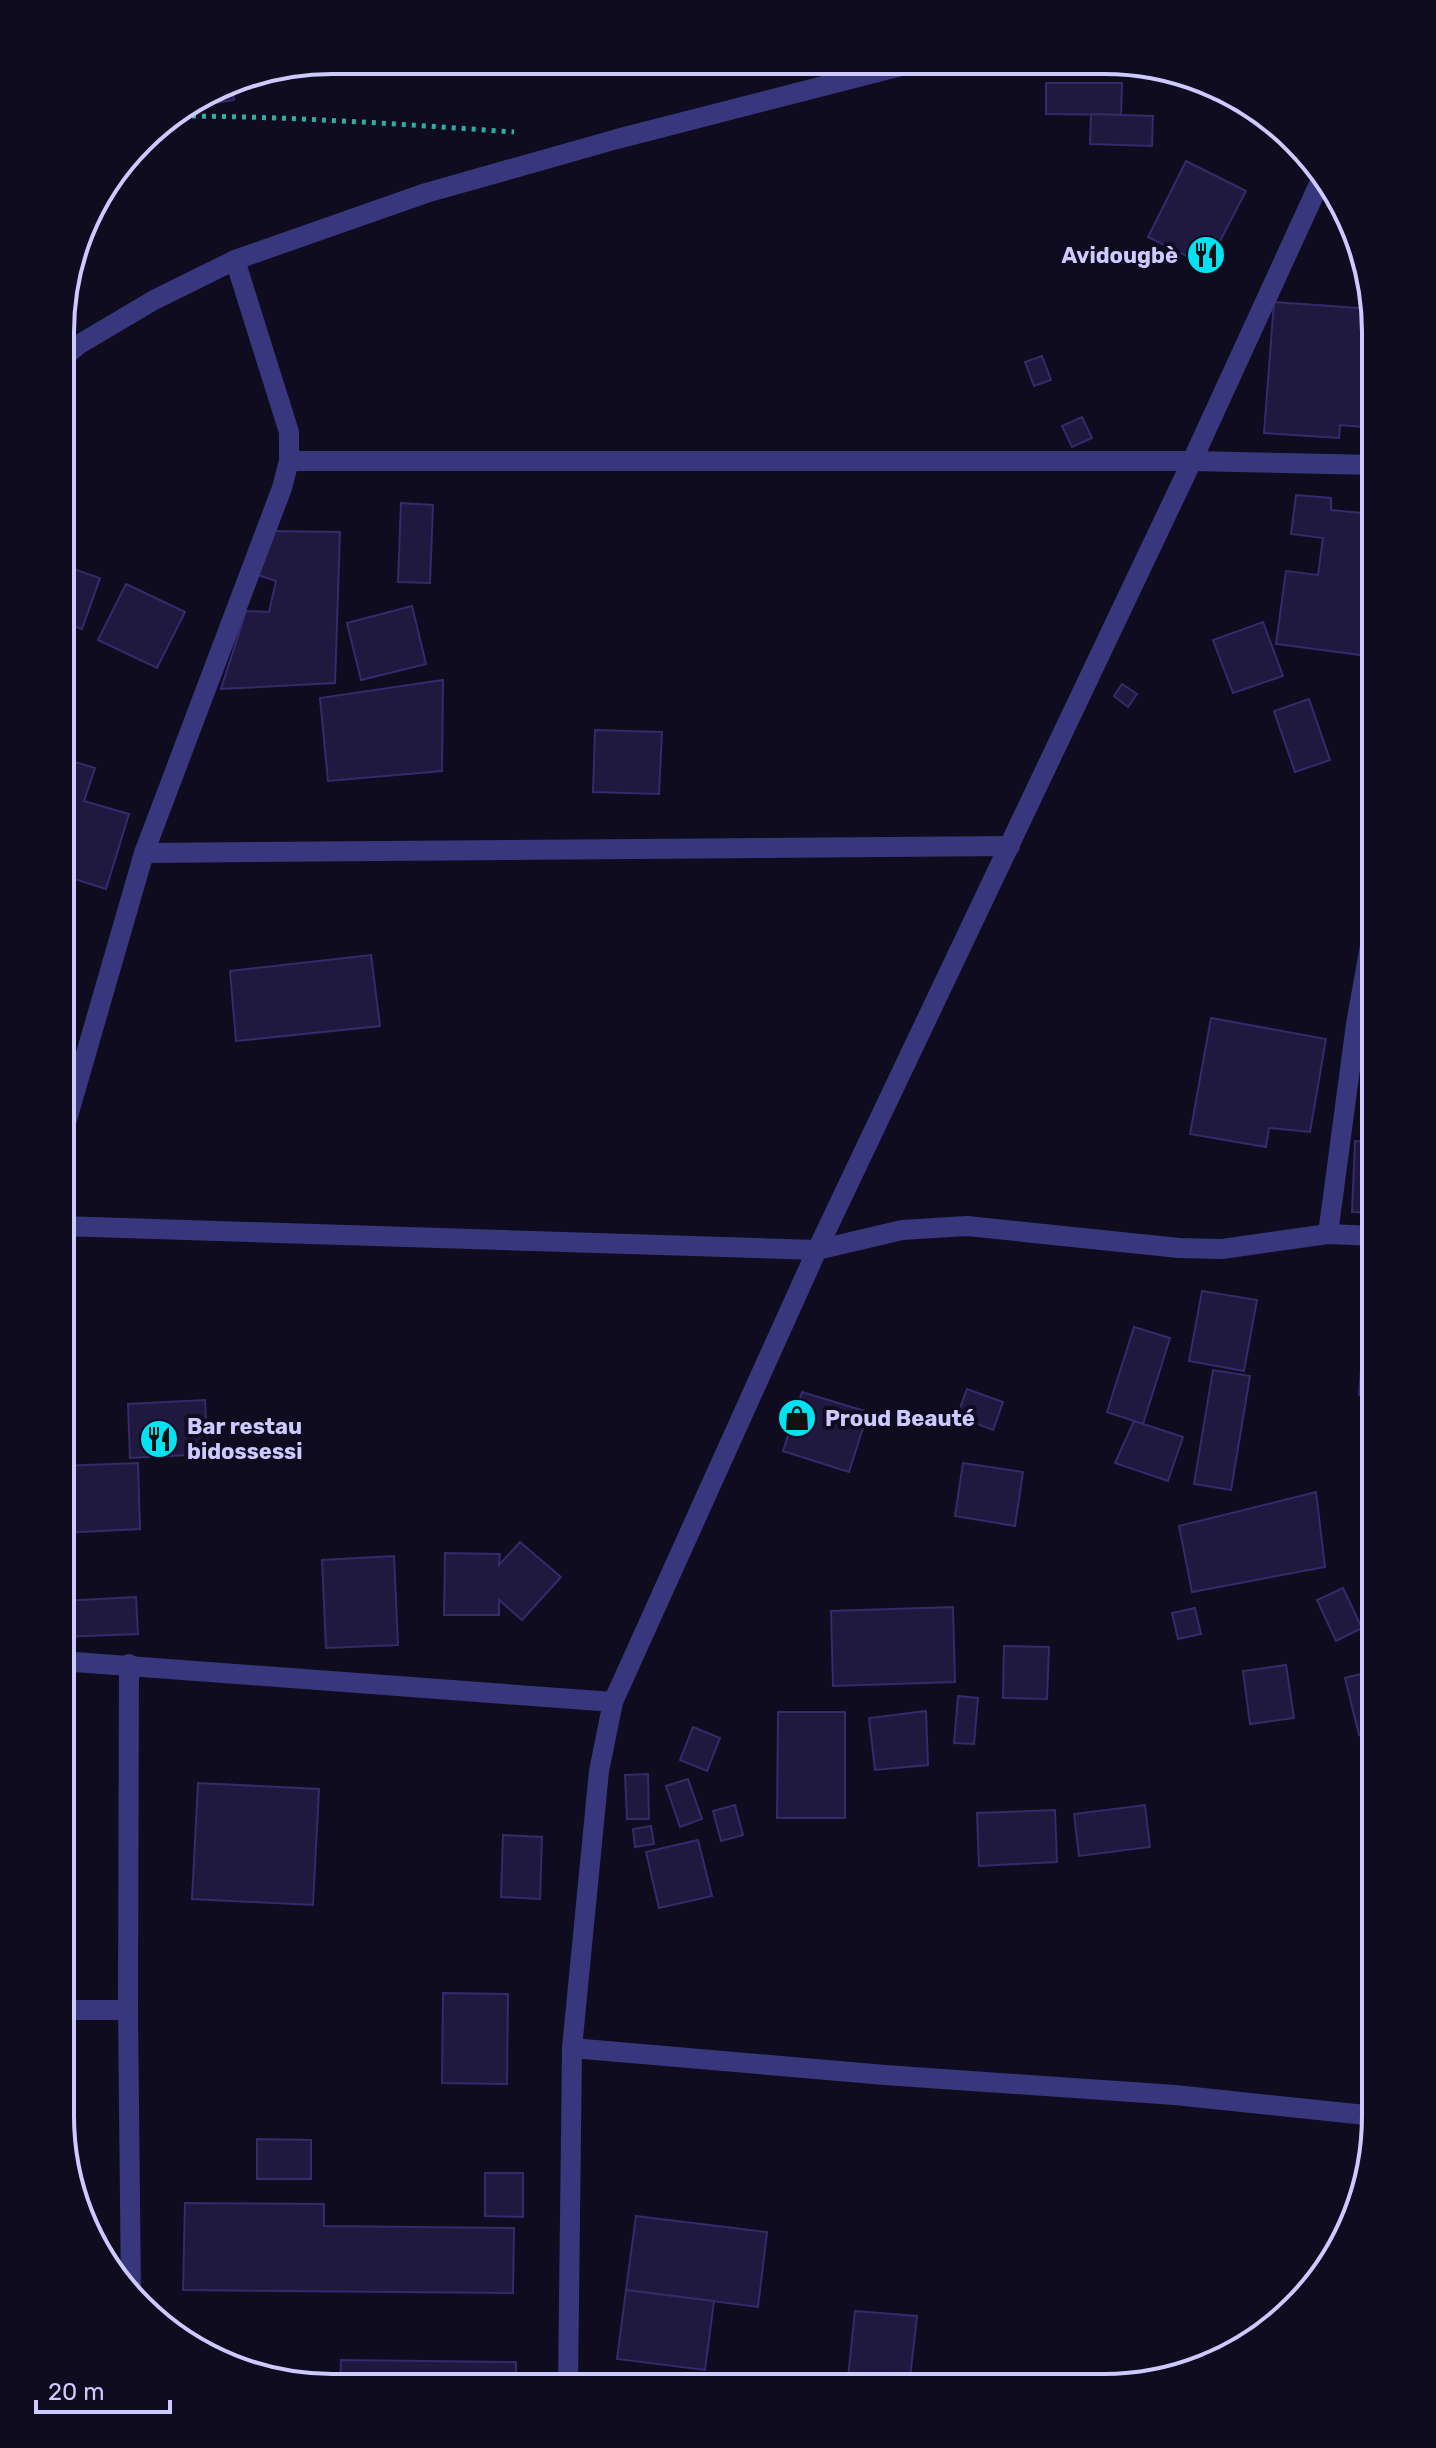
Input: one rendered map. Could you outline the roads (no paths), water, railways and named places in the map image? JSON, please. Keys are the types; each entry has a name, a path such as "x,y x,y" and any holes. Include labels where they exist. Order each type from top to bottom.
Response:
{"street":[{"path":"74,348 154,300 235,260 426,193 617,139 869,74"},
{"path":"568,2374 572,2048 599,1771 613,1702 817,1250 1192,461 1317,188"},
{"path":"74,1095 144,853 282,488 289,461 289,432 235,260"},
{"path":"289,461 1192,461 1362,465"},
{"path":"144,853 1010,846"},
{"path":"1328,1234 1362,992"},
{"path":"74,1226 817,1250 902,1230 967,1226 1207,1249 1328,1234 1361,1235"},
{"path":"74,1662 613,1702"},
{"path":"129,1664 131,2278"},
{"path":"74,2010 128,2010"},
{"path":"572,2048 885,2075 1175,2095 1361,2115"}],"place":[{"name":"Avidougbè","path":"1206,255"},
{"name":"Proud Beauté","path":"797,1418"},
{"name":"Bar restau bidossessi","path":"159,1439"}]}
